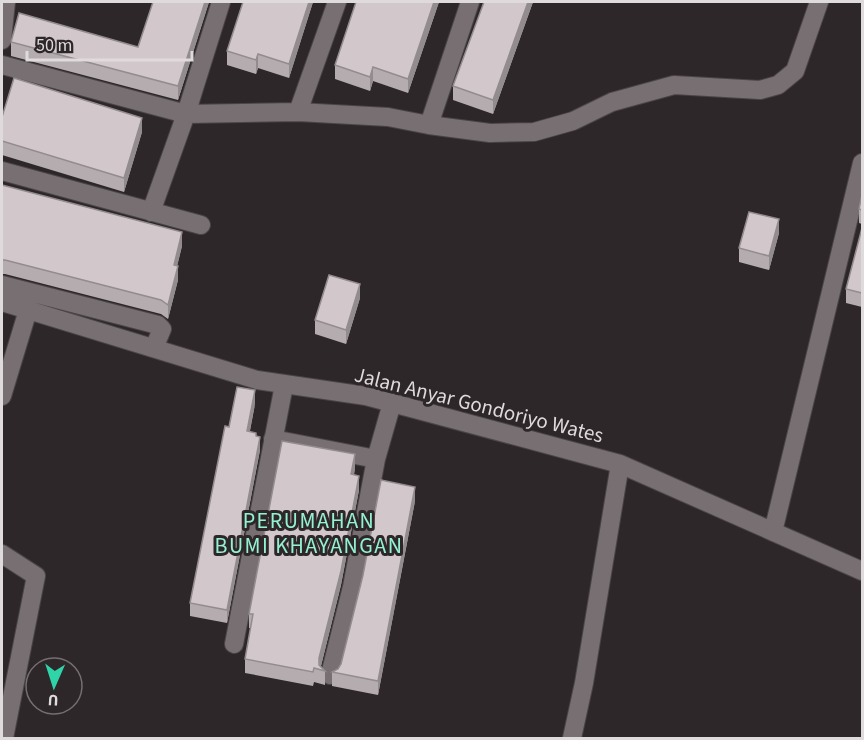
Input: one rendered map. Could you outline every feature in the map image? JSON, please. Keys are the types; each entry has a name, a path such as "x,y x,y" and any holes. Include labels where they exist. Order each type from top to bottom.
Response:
{"street":[{"path":"2,40 6,2"},
{"path":"151,212 186,114 221,2"},
{"path":"298,112 337,2"},
{"path":"429,125 470,2"},
{"path":"2,65 186,114 298,112 388,117 490,134 534,132 573,121 612,102 674,85 760,90 778,85 795,71 819,2"},
{"path":"773,532 854,235 862,163"},
{"path":"2,171 201,225"},
{"path":"2,285 158,325 162,329 154,348"},
{"name":"Jalan Anyar Gondoriyo Wates","path":"2,302 257,380 366,396 620,464 862,571"},
{"path":"2,396 28,310"},
{"path":"234,644 284,385"},
{"path":"330,675 352,587 376,459 393,403"},
{"path":"273,439 376,459"},
{"path":"572,738 584,683 620,464"},
{"path":"2,554 36,576 4,738"}],"building":[{"path":"153,2 205,2 178,86 11,42 19,13 138,47"},
{"path":"243,2 309,2 289,64 258,54 256,60 227,51"},
{"path":"356,2 434,2 408,79 373,67 370,77 335,65"},
{"path":"484,2 528,2 493,100 453,86"},
{"path":"14,78 142,118 124,178 2,141 2,117"},
{"path":"2,185 182,232 174,265 178,266 168,305 161,300 2,260"},
{"path":"749,212 779,219 769,256 739,248"},
{"path":"862,228 862,293 846,289"},
{"path":"329,275 360,284 346,330 315,320"},
{"path":"237,387 255,390 247,431 256,433 256,436 260,437 227,610 190,603 225,426 229,427"},
{"path":"282,441 355,454 351,474 359,476 341,571 319,658 319,665 325,671 314,668 313,672 245,659 253,614 249,614"},
{"path":"381,480 415,487 378,681 332,672 341,664 363,575"}],"district":[{"name":"PERUMAHAN BUMI KHAYANGAN","path":"309,534"}]}
